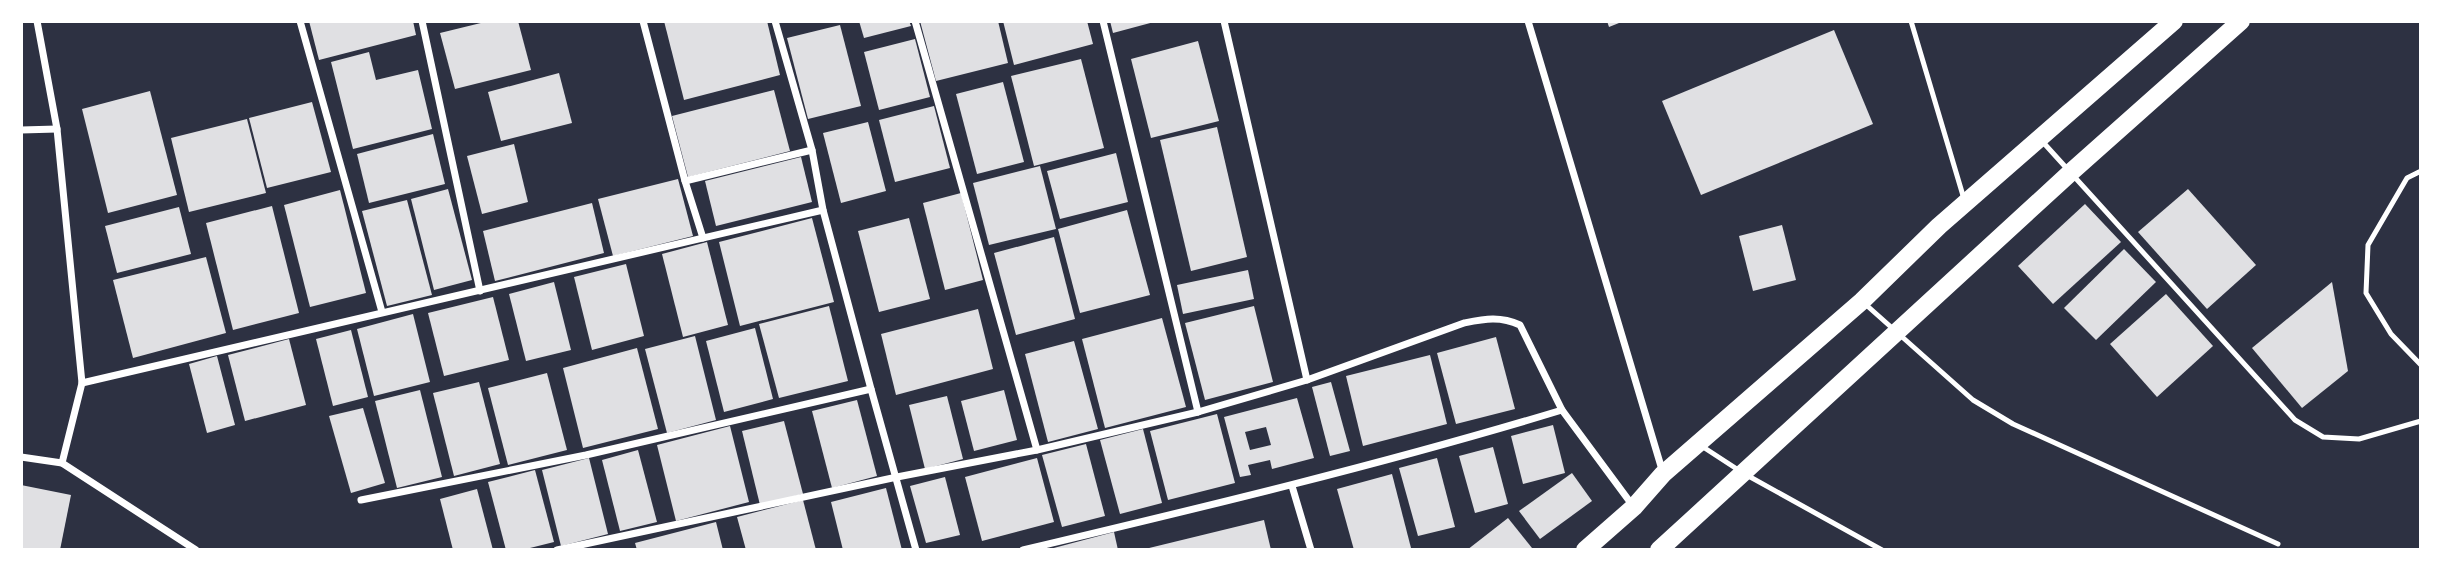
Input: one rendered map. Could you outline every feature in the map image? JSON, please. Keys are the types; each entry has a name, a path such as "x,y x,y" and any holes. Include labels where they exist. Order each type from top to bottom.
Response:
{"main road":[{"path":"1585,550 1634,507 1663,474 1862,301 1965,203 2174,21"},
{"path":"1659,550 2070,173 2241,21"}],"street":[{"path":"37,21 57,129 82,383 62,463"},
{"path":"300,21 382,312"},
{"path":"422,21 480,290"},
{"path":"643,21 685,181 703,238"},
{"path":"775,21 811,150 823,210 916,550"},
{"path":"915,21 1037,450"},
{"path":"1103,21 1198,412"},
{"path":"1224,21 1307,380"},
{"path":"1528,21 1663,474"},
{"path":"21,130 57,129"},
{"path":"685,181 811,150"},
{"path":"82,383 823,210"},
{"path":"557,550 897,477 1037,450 1198,412 1307,380 1464,323 1488,318 1505,319 1520,325 1562,410 1634,507"},
{"path":"361,500 586,455 871,389"},
{"path":"1023,550 1292,486 1471,438 1562,410"},
{"path":"21,457 62,463 196,550"},
{"path":"1292,486 1311,550"}],"lane":[{"path":"1911,21 1965,203"},
{"path":"2040,140 2295,420 2323,437 2359,439 2421,421"},
{"path":"2421,171 2407,178 2368,245 2366,293 2391,334 2421,365"},
{"path":"1862,301 1973,400 2013,424 2278,544"},
{"path":"1697,444 1743,473 1882,550"}],"building":[{"path":"309,21 413,21 416,35 319,60"},
{"path":"489,21 518,21 531,70 455,89 440,33"},
{"path":"664,21 767,21 780,75 684,100"},
{"path":"859,21 909,21 911,26 864,38"},
{"path":"920,21 998,21 1008,63 936,81"},
{"path":"1003,21 1087,21 1093,44 1014,65"},
{"path":"1110,21 1154,21 1154,22 1113,33"},
{"path":"1607,21 1624,21 1609,27"},
{"path":"840,25 861,106 808,119 787,38"},
{"path":"1834,30 1873,124 1701,195 1662,101"},
{"path":"915,39 930,97 879,110 864,52"},
{"path":"1198,41 1219,121 1151,138 1131,59"},
{"path":"369,52 376,80 418,70 432,129 353,149 331,62"},
{"path":"1081,59 1104,148 1034,166 1011,76"},
{"path":"559,73 572,123 501,141 488,92"},
{"path":"1003,82 1024,162 977,174 956,94"},
{"path":"774,90 790,151 688,177 672,116"},
{"path":"150,91 177,195 108,213 82,109"},
{"path":"312,102 331,172 267,188 249,118"},
{"path":"934,106 950,168 895,182 879,120"},
{"path":"247,119 266,193 189,212 171,138"},
{"path":"868,122 886,191 841,203 823,133"},
{"path":"1217,127 1247,257 1191,271 1160,140"},
{"path":"433,134 445,184 369,203 357,154"},
{"path":"514,144 528,202 482,214 467,156"},
{"path":"1116,153 1128,202 1060,219 1047,171"},
{"path":"801,157 812,202 716,226 705,181"},
{"path":"1040,166 1056,229 989,245 973,183"},
{"path":"678,179 693,236 613,256 598,199"},
{"path":"448,189 472,280 434,290 411,199"},
{"path":"2188,189 2256,265 2207,309 2138,232"},
{"path":"340,190 366,293 310,307 284,205"},
{"path":"961,193 983,280 945,290 923,203"},
{"path":"407,200 432,295 387,306 362,211"},
{"path":"592,203 604,253 495,281 483,231"},
{"path":"2085,204 2121,242 2053,304 2018,266"},
{"path":"272,206 299,313 233,330 206,223"},
{"path":"179,207 191,254 117,273 105,226"},
{"path":"1127,210 1150,295 1080,313 1058,229"},
{"path":"812,218 834,302 740,326 719,242"},
{"path":"909,218 930,299 879,312 858,231"},
{"path":"1782,225 1796,280 1753,291 1739,236"},
{"path":"1054,237 1075,319 1016,335 994,253"},
{"path":"707,242 728,325 683,337 662,254"},
{"path":"2124,249 2156,282 2096,340 2064,308"},
{"path":"206,257 226,333 133,358 113,280"},
{"path":"626,264 644,336 592,350 574,277"},
{"path":"1248,270 1254,299 1183,314 1177,285"},
{"path":"554,282 571,350 526,361 509,294"},
{"path":"2332,282 2348,371 2302,408 2252,348"},
{"path":"2166,294 2213,346 2157,397 2110,344"},
{"path":"493,297 509,360 444,376 428,313"},
{"path":"829,306 848,381 779,398 759,324"},
{"path":"1254,306 1273,382 1205,400 1185,323"},
{"path":"978,309 993,369 896,395 881,334"},
{"path":"413,314 430,382 374,396 357,329"},
{"path":"1162,318 1186,407 1105,428 1082,339"},
{"path":"755,328 773,399 724,412 706,341"},
{"path":"351,330 368,397 333,406 316,339"},
{"path":"695,336 716,420 667,433 645,349"},
{"path":"1496,337 1515,409 1456,424 1437,353"},
{"path":"289,339 306,405 245,421 228,355"},
{"path":"1074,341 1098,429 1048,442 1025,354"},
{"path":"637,348 658,429 583,448 563,368"},
{"path":"1430,355 1447,424 1363,446 1346,376"},
{"path":"217,356 235,425 207,433 189,364"},
{"path":"547,373 567,450 508,465 488,388"},
{"path":"479,382 500,464 454,476 433,393"},
{"path":"1331,382 1350,451 1330,456 1312,387"},
{"path":"420,390 442,477 397,488 375,401"},
{"path":"1004,390 1017,440 974,451 961,401"},
{"path":"947,396 963,459 925,469 909,405"},
{"path":"1297,398 1314,458 1272,469 1270,460 1248,465 1251,475 1240,477 1224,417","holes":["1266,427 1271,445 1250,450 1245,432"]},
{"path":"857,400 877,476 832,488 812,411"},
{"path":"363,408 385,483 351,493 329,416"},
{"path":"1217,414 1235,483 1168,500 1150,431"},
{"path":"784,421 803,494 760,505 742,431"},
{"path":"1553,425 1565,473 1523,484 1511,436"},
{"path":"730,426 749,502 676,521 657,445"},
{"path":"1143,429 1162,503 1120,514 1100,440"},
{"path":"1086,444 1105,516 1062,527 1042,455"},
{"path":"1493,447 1508,504 1475,513 1459,456"},
{"path":"638,450 657,522 620,531 602,460"},
{"path":"589,458 608,534 561,546 542,470"},
{"path":"1037,458 1054,522 982,541 965,477"},
{"path":"1437,458 1455,527 1418,536 1399,468"},
{"path":"535,470 554,542 522,550 506,550 488,482"},
{"path":"1572,473 1592,501 1540,539 1519,511"},
{"path":"1392,474 1411,548 1354,550 1337,489"},
{"path":"945,477 960,535 926,543 910,486"},
{"path":"21,485 71,495 60,550 21,550"},
{"path":"886,488 902,550 843,550 831,502"},
{"path":"477,489 493,550 453,550 440,499"},
{"path":"803,500 816,550 746,550 737,517"},
{"path":"1508,518 1532,548 1467,550"},
{"path":"1264,520 1271,550 1145,549"},
{"path":"716,522 723,550 637,550 635,543"},
{"path":"1114,532 1118,550 1050,550 1050,549"}]}
